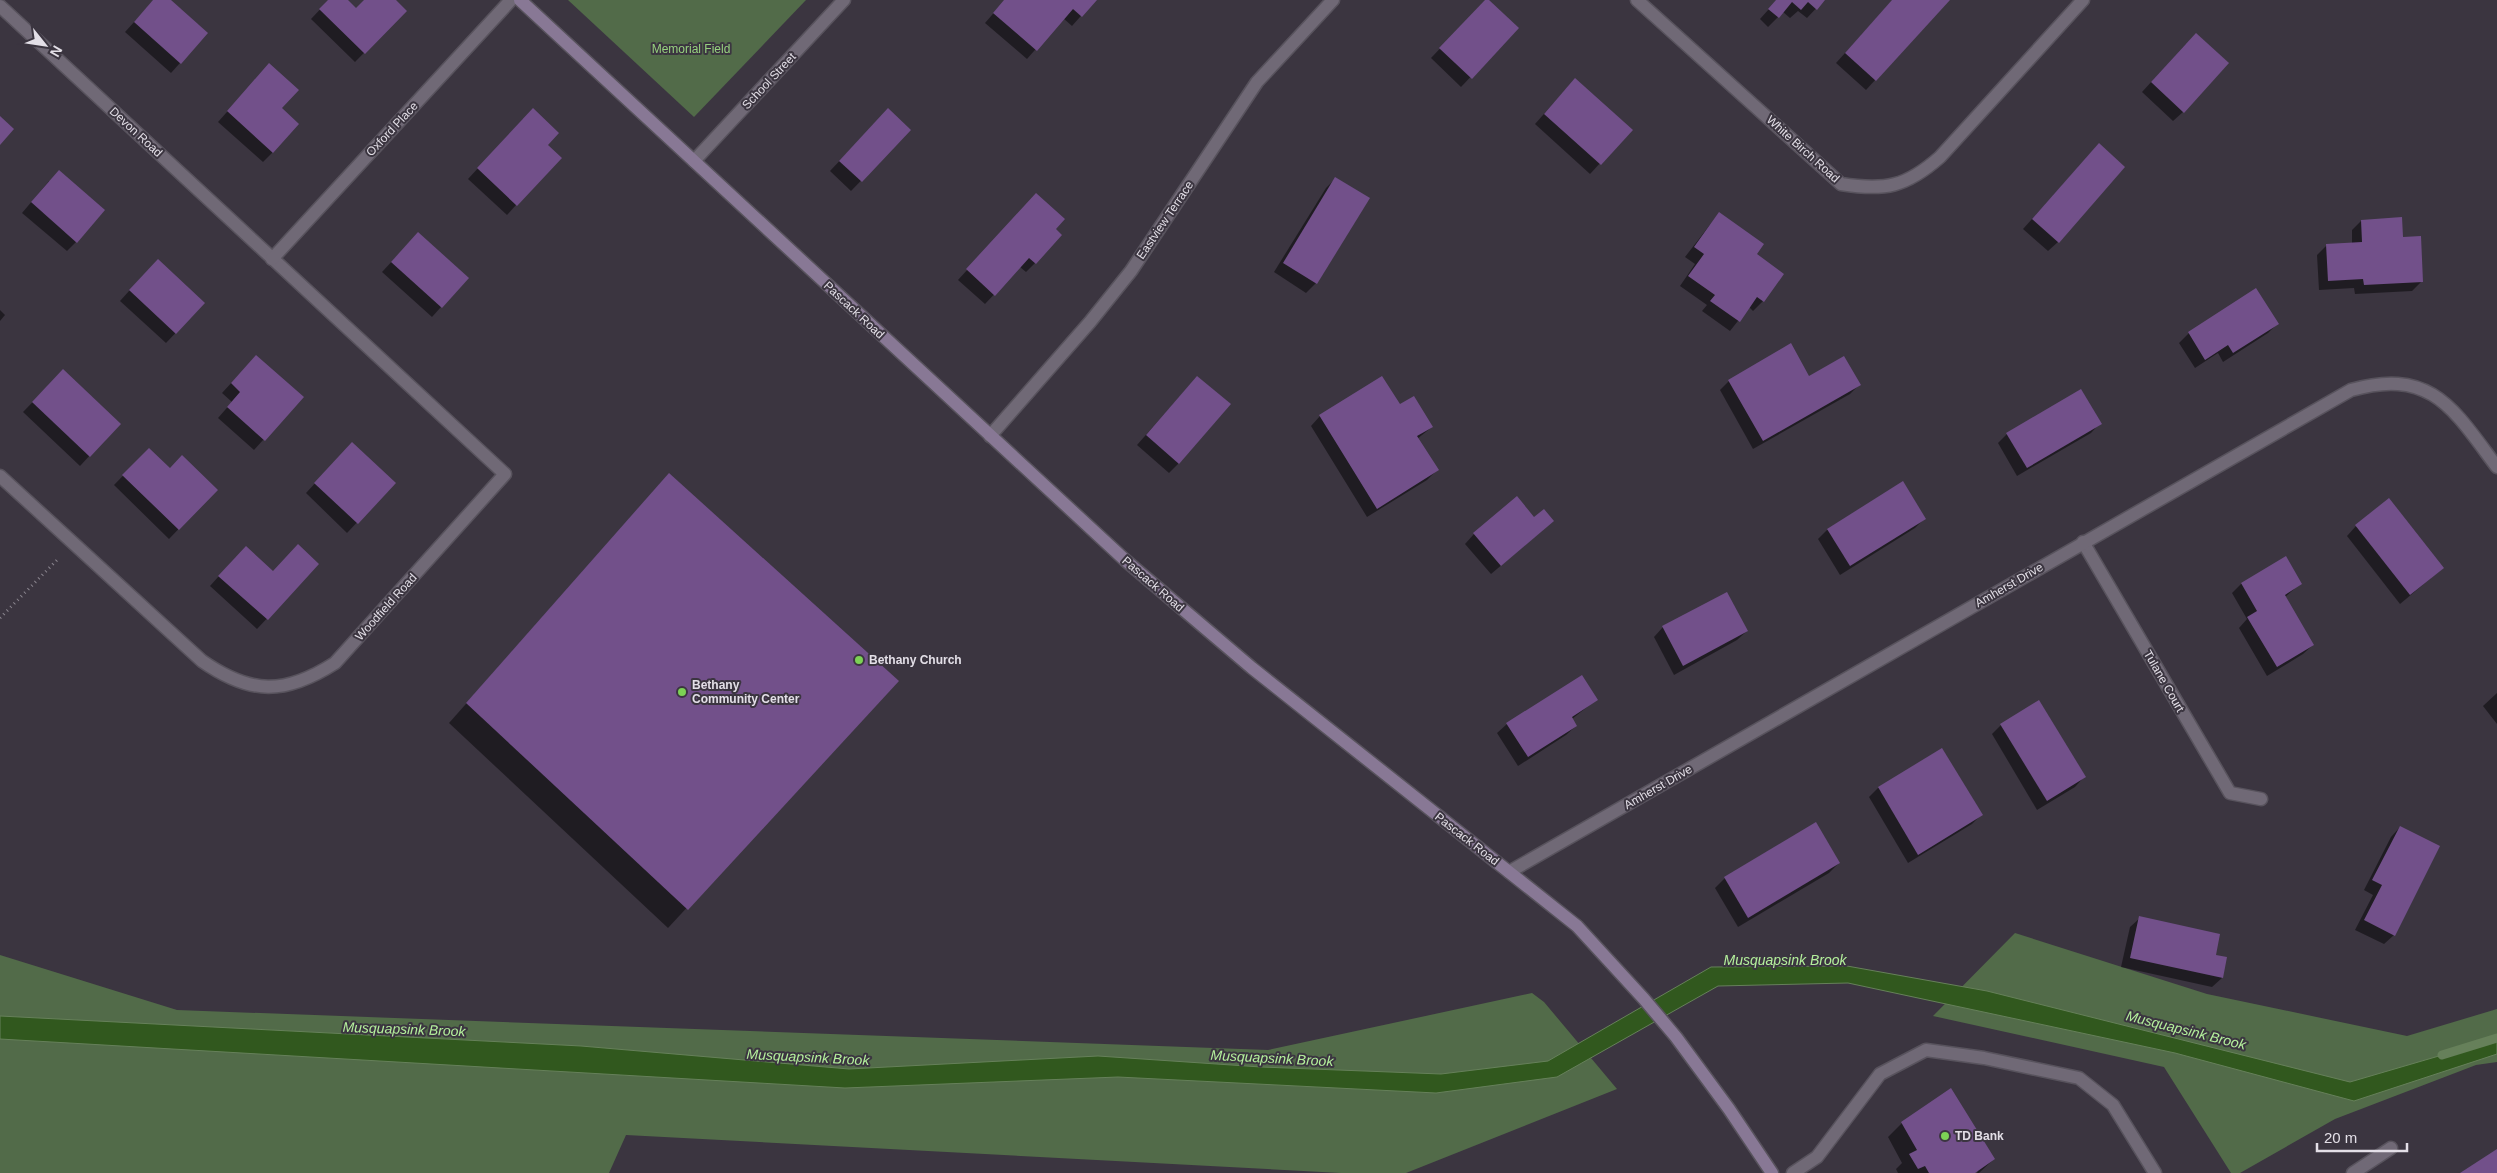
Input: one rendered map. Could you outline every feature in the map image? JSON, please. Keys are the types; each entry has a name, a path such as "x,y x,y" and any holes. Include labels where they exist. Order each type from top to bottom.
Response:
{"street":[{"name":"Oxford Place","path":"272,259 511,0"},
{"name":"Pascack Road","path":"520,0 1124,560 1245,663 1577,926 1638,992 1676,1037 1729,1108 1772,1173"},
{"name":"School Street","path":"694,161 844,0"},
{"name":"Eastview Terrace","path":"990,436 1090,322 1131,271 1256,82 1333,0"},
{"name":"White Birch Road","path":"1637,0 1842,184 1869,188 1898,184 1922,172 1940,157 2083,0"},
{"name":"Devon Road","path":"0,6 272,259"},
{"name":"Woodfield Road","path":"0,476 202,661 226,678 255,686 284,686 311,678 336,664 505,474 272,259"},
{"name":"Amherst Drive","path":"1509,872 2351,390 2374,383 2402,384 2429,392 2453,409 2497,467"},
{"name":"Tulane Court","path":"2083,542 2230,793 2261,798"},
{"path":"1793,1173 1817,1157 1880,1074 1926,1050 1984,1058 2079,1078 2113,1105 2155,1173"},
{"path":"2353,1173 2392,1148"}],"path":[{"path":"0,618 74,543"}],"green space":[{"name":"Memorial Field","path":"568,0 806,0 694,117"},
{"path":"2015,933 2207,994 2407,1036 2497,1009 2497,1062 2476,1065 2335,1119 2240,1173 2231,1173 2164,1067 1933,1016"},
{"path":"0,955 177,1010 1268,1050 1532,993 1544,1002 1617,1089 1406,1173 1341,1173 626,1135 609,1173 0,1173"}],"shaded area":[{"path":"1847,966 1987,991 2350,1082 2497,1039 2497,1054 2354,1101 2175,1053 1848,983 1718,986 1557,1077 1436,1093 1118,1077 845,1088 0,1039 0,1016 581,1046 849,1069 1098,1056 1261,1067 1441,1074 1548,1061 1711,967"}],"building":[{"path":"153,0 171,0 208,33 181,64 134,22"},
{"path":"328,0 348,0 356,8 364,0 396,0 407,11 365,54 319,9"},
{"path":"1004,0 1097,0 1082,17 1073,9 1037,51 993,13"},
{"path":"1485,0 1489,0 1519,28 1472,79 1439,48"},
{"path":"1776,0 1825,0 1817,10 1808,2 1801,10 1792,2 1779,18 1768,9"},
{"path":"1892,0 1950,0 1876,81 1845,53"},
{"path":"2196,33 2229,63 2184,113 2151,82"},
{"path":"269,63 299,90 282,108 299,124 273,153 227,111"},
{"path":"1575,78 1633,130 1601,165 1544,114"},
{"path":"533,108 559,133 548,145 562,158 517,206 477,168"},
{"path":"888,108 911,130 862,182 839,161"},
{"path":"0,116 14,129 0,145"},
{"path":"2099,143 2125,167 2059,243 2032,219"},
{"path":"59,170 105,210 77,243 31,202"},
{"path":"1335,177 1370,198 1317,284 1283,263"},
{"path":"1036,193 1065,219 1056,229 1062,235 1036,264 1029,258 995,296 966,269"},
{"path":"1719,212 1764,244 1757,254 1784,274 1764,302 1757,297 1740,322 1710,301 1715,295 1688,276 1704,254 1694,247"},
{"path":"2402,217 2403,237 2421,236 2423,282 2364,285 2363,279 2328,281 2326,244 2362,242 2361,220"},
{"path":"418,232 469,278 442,308 391,262"},
{"path":"158,259 205,303 176,334 129,290"},
{"path":"2256,288 2279,324 2233,353 2228,345 2205,360 2188,332"},
{"path":"1791,343 1809,376 1844,356 1861,385 1763,441 1728,380"},
{"path":"256,355 304,397 265,441 227,407 240,392 231,383"},
{"path":"63,369 121,424 90,457 32,402"},
{"path":"1197,376 1231,404 1179,464 1146,435"},
{"path":"1382,376 1400,404 1414,396 1433,427 1417,436 1439,470 1377,509 1319,415"},
{"path":"2081,389 2102,424 2027,468 2006,433"},
{"path":"352,442 396,483 358,524 314,483"},
{"path":"149,448 170,468 182,455 218,490 179,530 122,475"},
{"name":"Bethany Community Center","path":"669,473 899,681 688,910 466,703"},
{"path":"1903,481 1926,519 1850,566 1827,529"},
{"path":"1517,496 1534,517 1544,509 1554,521 1501,566 1473,533"},
{"path":"2389,498 2444,568 2410,595 2355,525"},
{"path":"298,544 319,564 268,620 218,576 246,546 273,571"},
{"path":"2286,556 2302,584 2285,595 2314,645 2277,667 2247,617 2257,611 2241,583"},
{"path":"1727,592 1748,631 1683,666 1662,626"},
{"path":"1582,675 1598,700 1572,717 1577,726 1528,757 1506,723"},
{"path":"2039,700 2086,777 2047,801 2000,724"},
{"path":"1942,748 1983,815 1918,855 1878,787"},
{"path":"1816,822 1840,863 1748,918 1724,877"},
{"path":"2400,826 2440,846 2395,936 2364,920 2382,885 2372,880"},
{"path":"2139,916 2220,934 2216,955 2227,957 2223,978 2130,958"},
{"name":"TD Bank","path":"1951,1088 1995,1159 1975,1173 1929,1173 1925,1166 1918,1169 1909,1154 1917,1150 1901,1122"},
{"path":"2497,1149 2497,1173 2460,1173"}],"waterway":[{"name":"Musquapsink Brook","path":"2442,1055 2497,1038"}],"place":[{"name":"Bethany Church","path":"859,660"},
{"name":"Bethany Community Center","path":"682,692"},
{"name":"TD Bank","path":"1945,1136"}]}
